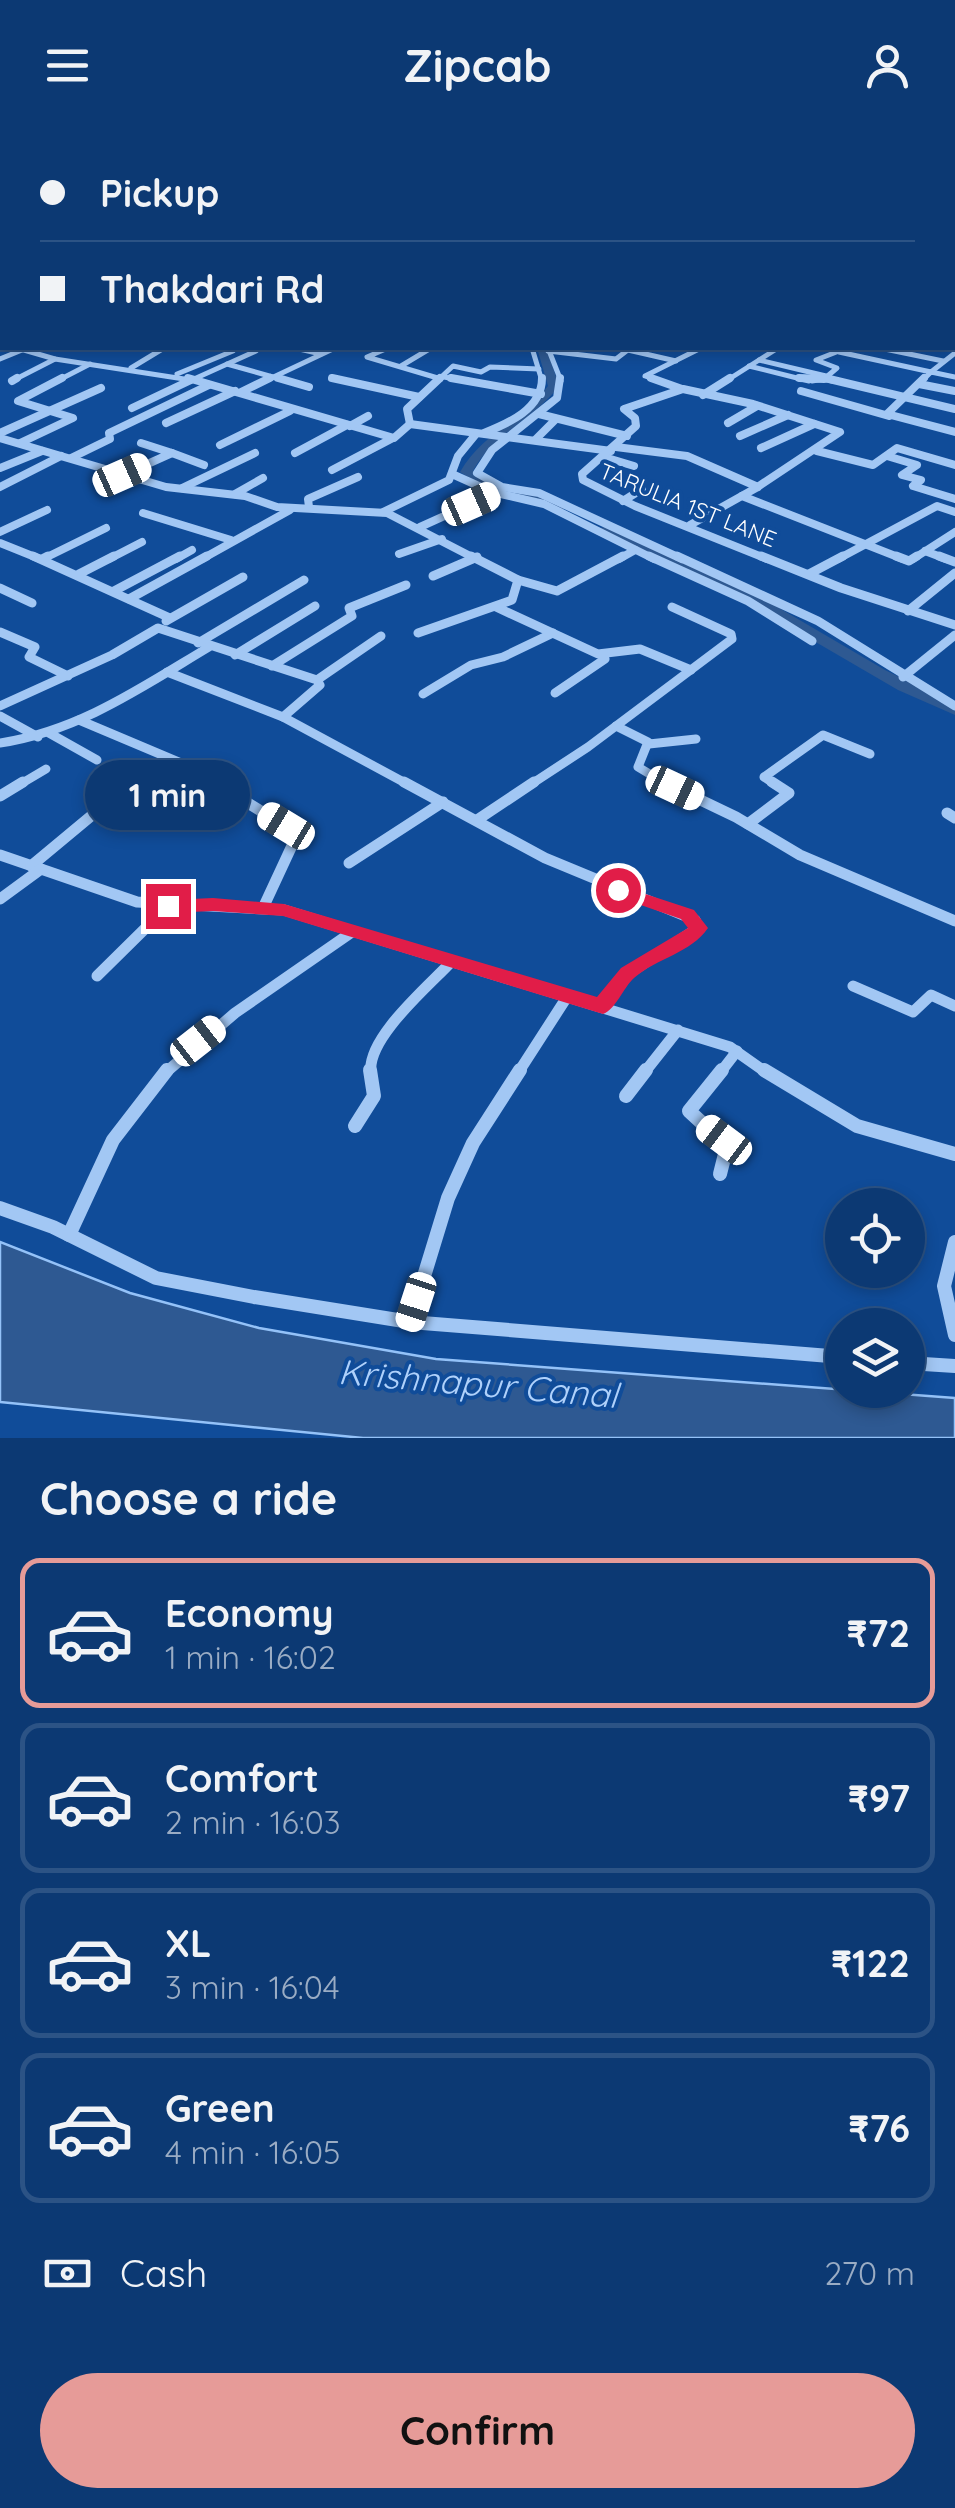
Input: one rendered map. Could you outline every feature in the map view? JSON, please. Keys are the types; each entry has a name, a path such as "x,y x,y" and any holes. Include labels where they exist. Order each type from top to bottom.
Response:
{"street":[{"path":"116,130 133,130"},
{"path":"27,350 56,359 193,379 394,438"},
{"path":"130,369 161,350"},
{"path":"176,375 231,350"},
{"path":"303,350 320,354"},
{"path":"166,423 330,350"},
{"path":"382,350 366,356 443,378 541,394"},
{"path":"402,366 428,350"},
{"path":"533,350 541,394"},
{"path":"548,352 617,359 628,350"},
{"path":"633,350 676,361"},
{"path":"690,525 841,433 758,406 682,390 645,376 693,350"},
{"path":"702,395 775,350"},
{"path":"748,366 810,382 825,378 837,368 816,360 840,350"},
{"path":"846,350 955,377"},
{"path":"889,350 943,362"},
{"path":"132,408 256,351"},
{"path":"889,416 955,351"},
{"path":"548,352 614,364"},
{"path":"548,352 561,382 560,392 539,414 504,436 482,460 477,473 502,487 539,493 818,621 903,678 954,704"},
{"path":"12,381 56,359"},
{"path":"758,360 955,408"},
{"path":"20,444 73,418 18,401 90,364"},
{"path":"227,364 312,385"},
{"path":"332,470 394,438 410,424 407,409 454,366 480,372 488,367 539,369"},
{"path":"490,385 502,367"},
{"path":"502,387 516,368"},
{"path":"331,378 419,397"},
{"path":"0,487 110,438 109,434 210,384"},
{"path":"919,384 955,391"},
{"path":"0,435 101,388"},
{"path":"611,452 637,422 624,409 682,390"},
{"path":"801,391 955,432"},
{"path":"382,513 440,487 452,474 458,456 480,434 515,418 541,394"},
{"path":"728,423 758,406"},
{"path":"220,445 291,410"},
{"path":"539,414 627,436"},
{"path":"740,436 788,415"},
{"path":"295,453 368,416"},
{"path":"535,440 556,419"},
{"name":"TARULIA 1ST LANE","path":"410,424 611,452"},
{"path":"761,448 814,424"},
{"path":"0,435 122,475 182,488 234,494 296,508 382,513 420,527 518,580 557,591 635,550"},
{"path":"141,443 204,465"},
{"path":"817,450 870,465 899,449 955,465"},
{"path":"0,468 43,451"},
{"path":"611,452 634,466"},
{"path":"611,452 687,456 758,486"},
{"name":"TARULIA 1ST LANE","path":"611,452 582,474 583,480 623,501 809,574 955,625"},
{"path":"182,488 254,453"},
{"path":"122,475 172,454"},
{"path":"887,456 917,464 902,474 921,480 914,486 955,499"},
{"path":"452,474 496,493 544,504 748,601 812,640"},
{"path":"309,508 308,498 358,476"},
{"path":"234,494 264,478"},
{"path":"623,501 642,489"},
{"path":"420,527 496,493"},
{"path":"742,496 910,561 955,532"},
{"path":"809,574 937,506 954,511"},
{"path":"129,598 296,508"},
{"path":"0,532 46,510"},
{"path":"143,513 231,540"},
{"path":"42,559 106,528"},
{"path":"399,554 442,540"},
{"path":"80,574 142,542"},
{"path":"0,543 80,574 170,618"},
{"path":"114,591 192,550"},
{"path":"926,551 955,562"},
{"path":"433,576 477,557"},
{"path":"908,611 955,573"},
{"path":"0,706 68,676 242,577"},
{"path":"0,742 44,735 79,720 168,672 304,580"},
{"path":"418,634 512,600 518,580"},
{"path":"272,666 352,616 349,608 406,585"},
{"path":"0,588 32,603"},
{"path":"235,656 315,606"},
{"path":"477,820 616,726 732,636 672,606"},
{"path":"496,607 603,654 640,649 692,670"},
{"path":"158,628 317,680 320,685 283,717"},
{"path":"0,632 35,647 30,658 68,676"},
{"path":"423,694 472,665 503,657 553,633"},
{"path":"903,678 955,635"},
{"path":"317,680 381,636"},
{"path":"555,693 605,659 603,654"},
{"path":"168,672 283,717 545,858 694,920 698,928 688,939 664,949 628,973 603,1006"},
{"path":"0,716 98,760"},
{"path":"79,720 188,766 294,831 296,837 263,908"},
{"path":"616,726 649,744 696,739"},
{"path":"748,824 788,793 764,777 823,734 870,754"},
{"path":"649,744 638,766 640,772 748,824 813,861 918,902 955,921"},
{"path":"0,796 46,769"},
{"path":"0,899 132,782"},
{"path":"349,863 443,802"},
{"path":"0,856 137,902 284,910 603,1006 737,1051 788,1088 857,1126 955,1154"},
{"path":"96,976 168,906"},
{"path":"69,1235 93,1176 113,1142 168,1068 228,1018 352,932"},
{"path":"355,1126 374,1096 369,1062 376,1043 452,961"},
{"path":"853,986 912,1012 931,995 955,1006"},
{"path":"410,1322 448,1198 474,1143 567,998"},
{"path":"626,1096 678,1030"},
{"path":"720,1174 727,1146 688,1112 737,1051"},
{"path":"0,1208 69,1235 156,1278 410,1322 825,1356"},
{"path":"955,1242 944,1286 955,1335"},
{"path":"925,1364 955,1366"}],"water":[{"name":"Krishnapur Canal","path":"0,1242 130,1293 259,1328 436,1359 825,1388 825,1408 925,1408 925,1396 955,1398 955,1438 363,1438 0,1402"}],"waterway":[{"path":"543,350 554,386 532,410 484,446 466,472 488,485 559,508"},
{"path":"605,531 740,591 903,687 955,710"}],"route":[{"path":"168,906 213,904 284,910 603,1006 628,973 664,949 688,939 698,928 688,915 618,890"}]}
